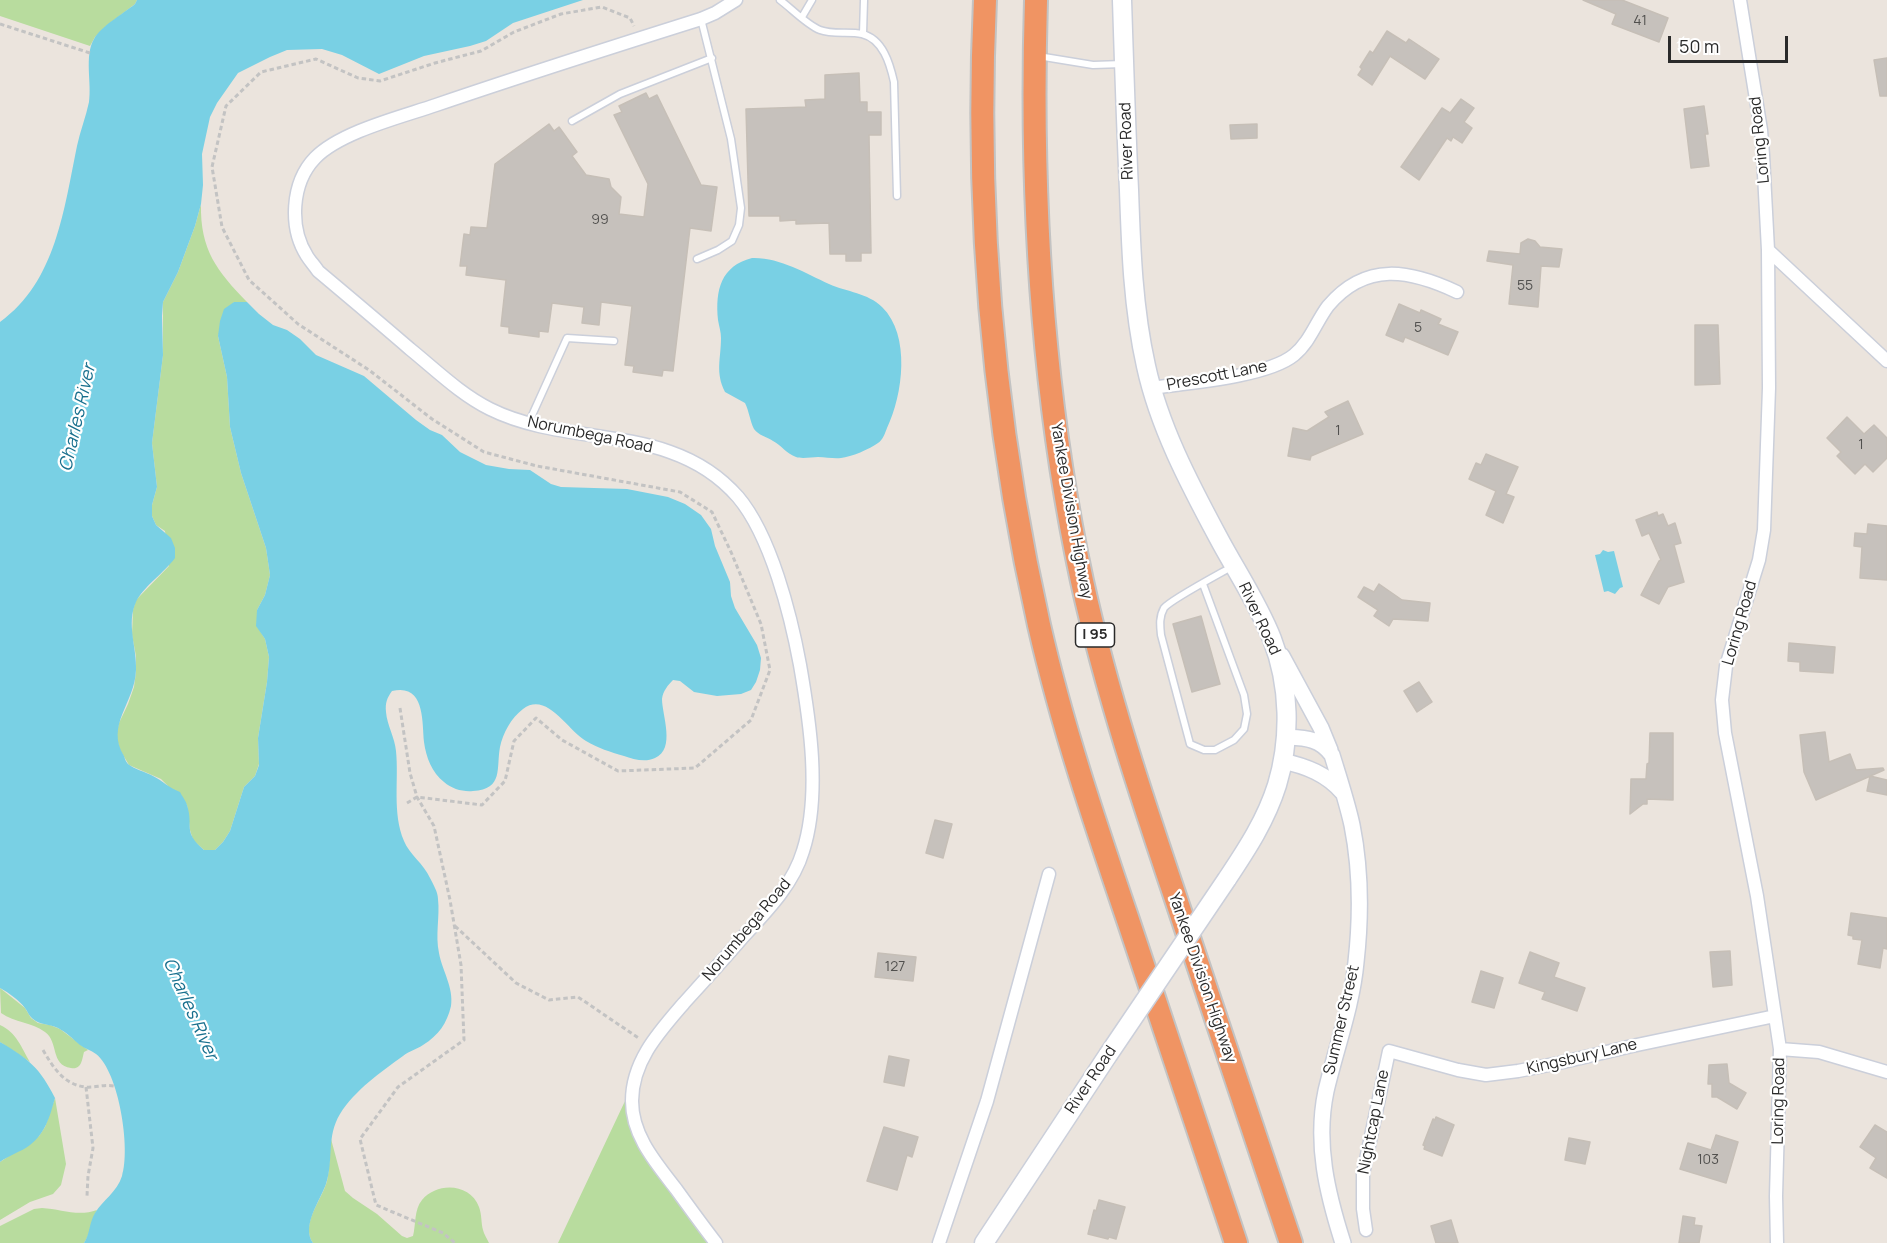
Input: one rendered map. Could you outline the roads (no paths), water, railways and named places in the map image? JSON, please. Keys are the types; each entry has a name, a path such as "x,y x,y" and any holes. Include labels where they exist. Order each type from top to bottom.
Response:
{"highway":[{"path":"985,0 982,129 987,271 1002,418 1025,556 1039,625 1069,741 1236,1243"},
{"name":"Yankee Division Highway","path":"1036,0 1034,164 1040,291 1056,436 1082,581 1135,778 1291,1243"}],"main road":[{"name":"River Road","path":"984,1243 1246,851 1264,818 1276,786 1286,737 1283,679 1271,637 1164,426 1151,388 1141,344 1132,264 1122,0"}],"street":[{"name":"Norumbega Road","path":"716,1243 642,1141 634,1121 632,1102 639,1064 649,1046 777,898 794,874 803,852 811,809 812,764 805,697 788,612 760,532 751,513 722,481 703,467 643,444 529,423 493,410 453,385 318,271 307,257 295,226 296,199 304,175 314,159 326,149 359,132 715,14 736,0"},
{"name":"Loring Road","path":"1740,0 1761,130 1768,250 1769,388 1764,530 1759,560 1726,666 1722,700 1725,733 1757,896 1780,1049 1777,1243"},
{"path":"1768,250 1887,362"},
{"name":"Prescott Lane","path":"1151,388 1254,372 1277,365 1294,355 1312,333 1327,308 1346,289 1366,277 1389,273 1420,277 1457,292"},
{"name":"Summer Street","path":"1271,637 1321,728 1332,755 1352,826 1357,866 1359,905 1354,981 1326,1093 1322,1130 1325,1176 1331,1206 1344,1243"},
{"path":"1286,737 1314,740 1327,748 1332,755"},
{"path":"1282,761 1320,773 1338,787 1344,795"},
{"path":"939,1243 987,1101 1050,874"},
{"name":"Kingsbury Lane","path":"1389,1051 1458,1070 1486,1075 1559,1063 1774,1016"},
{"path":"1780,1049 1819,1052 1887,1072"},
{"name":"Nightcap Lane","path":"1366,1230 1363,1209 1363,1174 1389,1051"}],"lane":[{"path":"780,0 812,26 822,31 863,34 874,41 884,52 894,82 897,196"},
{"path":"802,17 812,0"},
{"path":"863,34 864,0"},
{"path":"698,259 732,241 739,225 741,208 731,140 701,18"},
{"path":"1035,55 1085,64 1124,64"},
{"path":"572,121 620,94 712,58"},
{"path":"529,423 567,338 614,341"},
{"path":"1203,584 1244,695 1247,714 1244,729 1234,740 1215,750 1204,750 1190,744 1161,635 1160,618 1166,606 1203,584 1234,566"}],"water":[{"name":"Charles River","path":"137,0 583,0 513,23 486,41 424,56 379,74 342,55 322,49 287,50 238,73 210,117 202,154 201,204 178,272 163,302 163,355 152,443 157,487 152,505 152,516 156,525 171,538 175,548 175,558 143,591 133,610 132,627 136,670 118,734 119,745 128,764 180,792 187,805 191,833 197,844 204,850 215,850 223,842 230,831 244,787 255,776 259,765 258,738 269,657 265,639 256,626 257,610 265,595 270,575 266,548 241,473 230,427 227,377 218,336 224,309 234,302 247,302 273,325 287,330 300,339 316,355 364,376 416,420 442,435 460,452 486,465 530,470 551,484 561,487 627,489 668,497 685,504 701,515 711,529 715,546 730,582 735,608 757,645 761,658 756,682 751,690 741,694 717,696 694,692 680,681 673,680 663,693 662,699 666,731 665,747 661,754 651,759 635,759 595,746 579,736 548,708 532,705 523,709 505,731 494,782 483,789 473,791 454,788 436,774 426,753 422,715 416,698 403,690 392,691 386,709 396,751 400,830 406,846 427,873 437,894 438,946 451,993 451,1006 445,1023 434,1037 405,1054 369,1082 340,1114 333,1131 326,1184 310,1221 309,1229 313,1243 84,1243 95,1213 117,1187 122,1176 124,1130 117,1093 104,1063 96,1054 58,1028 30,1017 20,1002 0,988 0,322 19,306 34,286 55,243 89,102 91,46 102,29 135,4"},
{"path":"752,258 782,263 829,284 864,296 882,307 891,319 901,349 900,383 893,414 885,434 875,445 841,458 796,457 756,431 745,403 725,392 719,372 721,338 717,309 719,289 727,273 733,267"},
{"path":"1603,550 1614,551 1623,587 1615,594 1604,592 1595,555 1600,554"},
{"path":"0,1042 33,1065 55,1098 40,1136 0,1162"}]}
